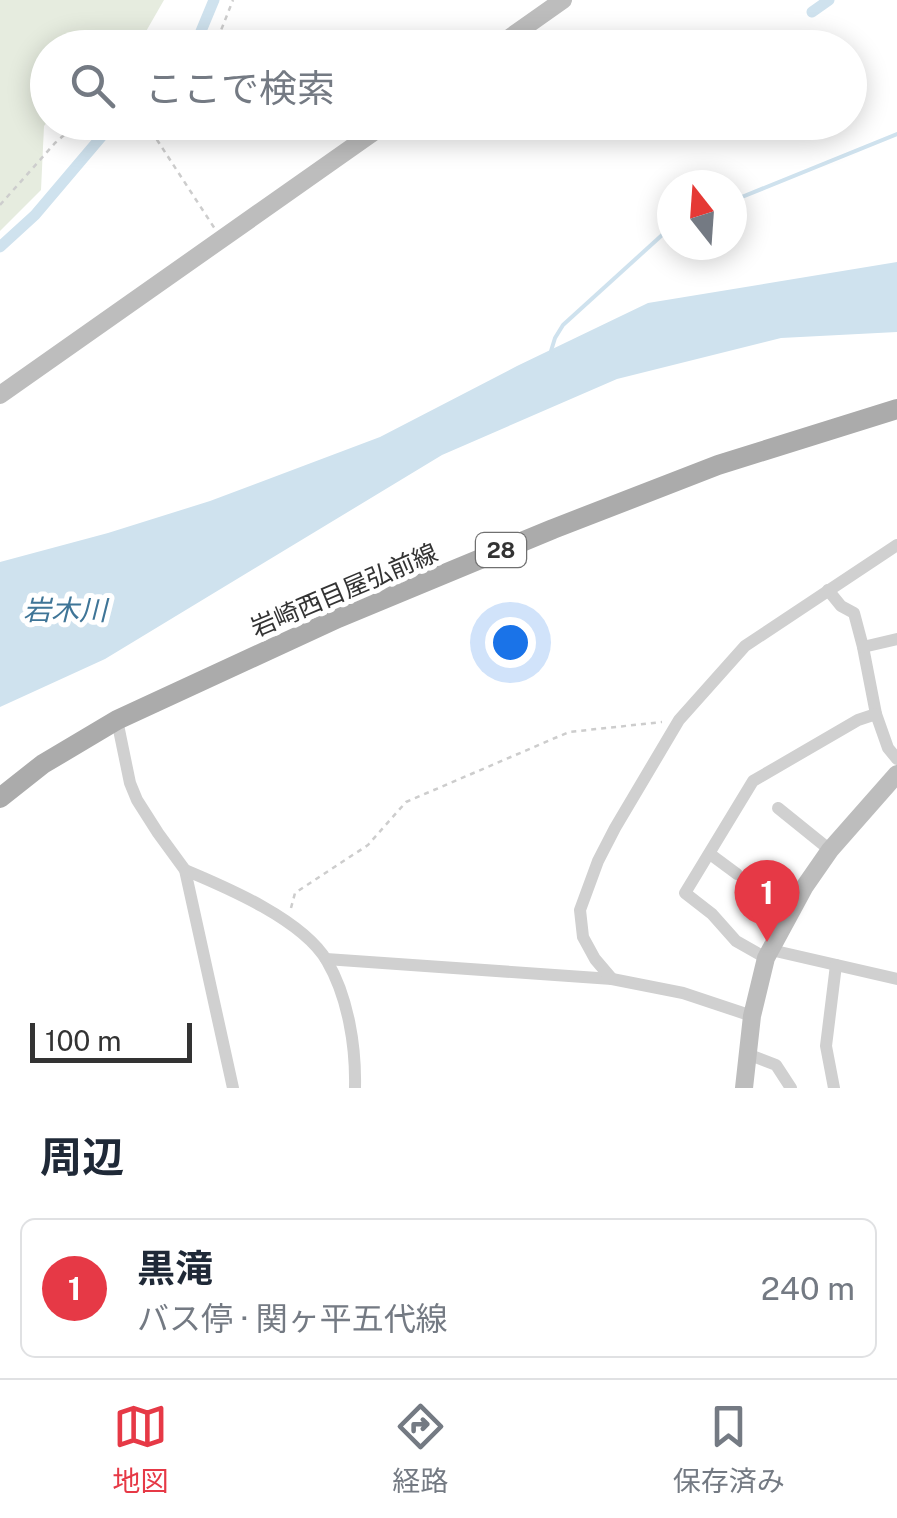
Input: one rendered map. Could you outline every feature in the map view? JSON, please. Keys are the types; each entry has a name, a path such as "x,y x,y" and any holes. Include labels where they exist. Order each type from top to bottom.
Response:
{"main road":[{"name":"岩崎西目屋弘前線","path":"0,798 43,764 117,720 338,618 718,465 897,409"}],"street":[{"path":"520,30 563,0"},
{"path":"0,395 362,140"},
{"path":"612,979 582,938 580,910 614,828 679,720 745,646 897,544"},
{"path":"828,590 840,606 854,613 876,714 888,748 897,759"},
{"path":"863,646 897,639"},
{"path":"876,714 858,720 753,781 685,892 736,941 768,954 897,979"},
{"path":"117,720 137,800 186,870 232,1088"},
{"path":"744,1088 752,1016 768,954 805,886 830,850 897,774"},
{"path":"778,808 830,850"},
{"path":"710,854 737,874"},
{"path":"186,870 279,916 326,959 343,1001 352,1040 355,1088"},
{"path":"326,959 612,979 683,992 752,1016"},
{"path":"834,1088 826,1046 836,965"},
{"path":"750,1055 776,1065 791,1088"}],"path":[{"path":"221,30 233,0"},
{"path":"0,204 58,140"},
{"path":"157,140 222,238"},
{"path":"287,922 295,893 368,845 406,802 569,732 679,720"}],"shaded area":[{"path":"0,0 164,0 147,30 30,30 30,140 43,140 41,190 0,231"}],"water":[{"name":"岩木川","path":"897,262 897,332 781,338 617,379 442,455 105,659 0,707 0,562 210,501 380,437 648,303"}],"waterway":[{"path":"202,30 214,0"},
{"path":"812,12 829,0"},
{"path":"747,195 897,134"},
{"path":"0,247 35,215 99,140"},
{"path":"551,351 563,325 657,240"}],"place":[{"name":"黒滝","path":"767,942"}]}
